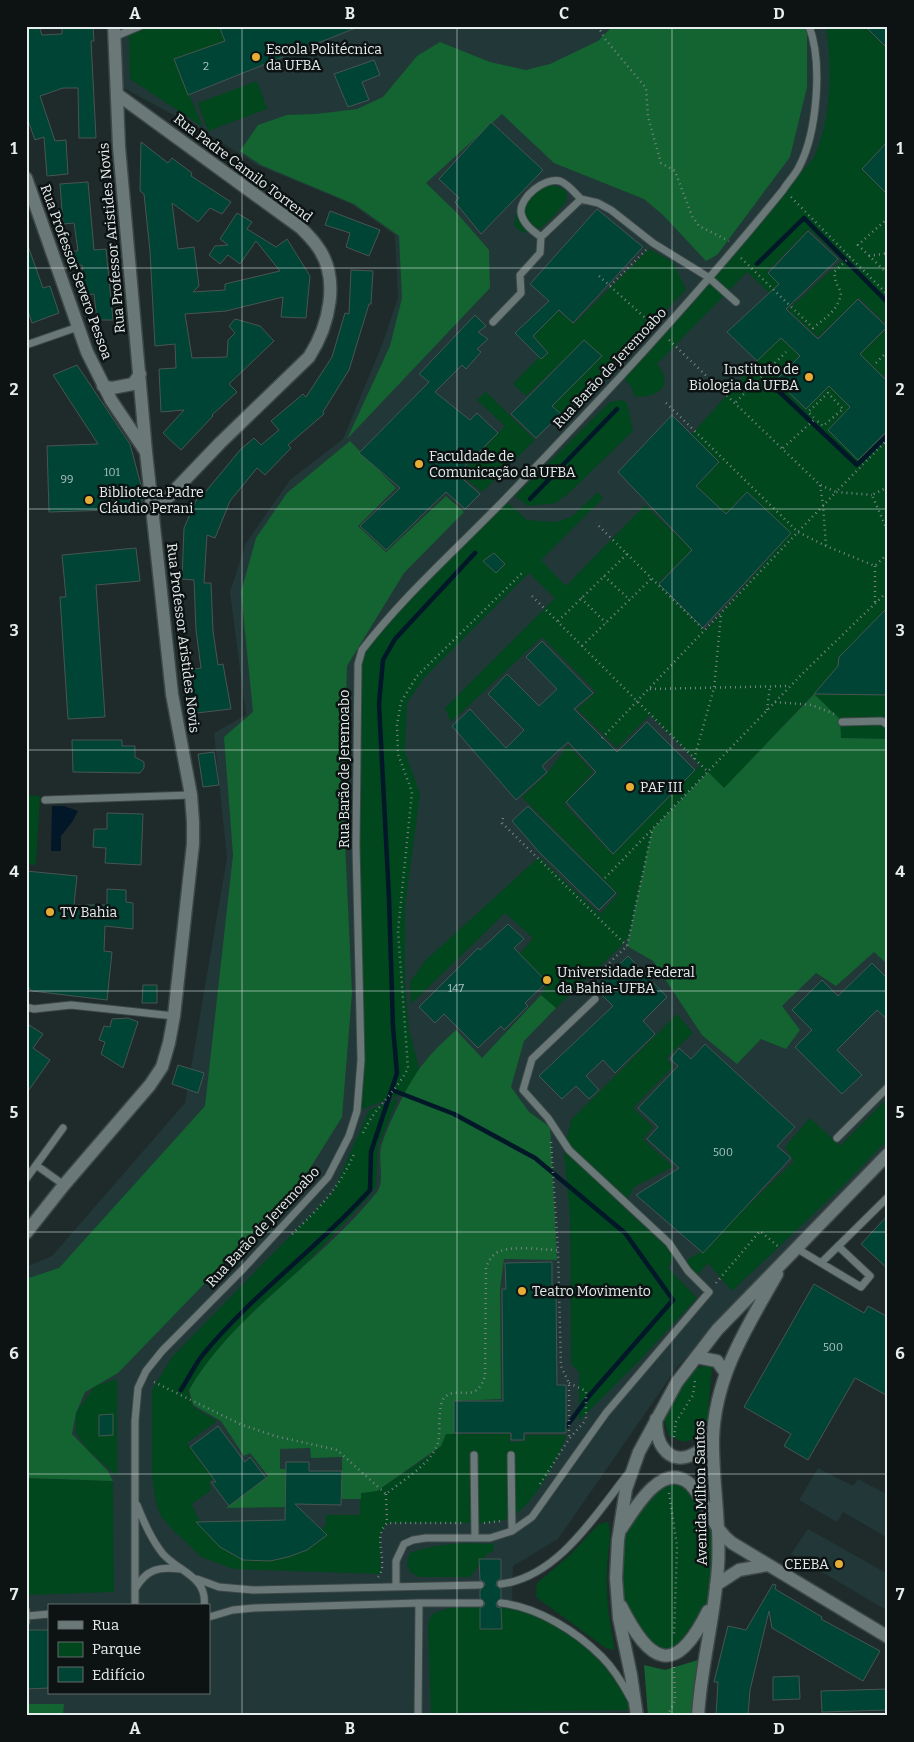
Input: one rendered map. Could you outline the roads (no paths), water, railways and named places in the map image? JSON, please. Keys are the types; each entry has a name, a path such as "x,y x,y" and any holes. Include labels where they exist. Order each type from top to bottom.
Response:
{"street":[{"name":"Rua Professor Aristides Novis","path":"26,1233 158,1073 170,1043 193,844 191,795 172,694 146,452 128,264 114,31"},
{"name":"Rua Padre Camilo Torrend","path":"117,94 301,228 318,246 328,265 331,288 327,316 320,340 309,357 220,442 153,513"},
{"name":"Rua Professor Severo Pessoa","path":"26,178 87,352 103,386 146,452"},
{"path":"103,386 112,388 133,384 140,374"},
{"name":"Avenida Milton Santos","path":"637,1711 616,1597 619,1531 631,1471 656,1419 685,1372 717,1330 888,1154"},
{"name":"Avenida Milton Santos","path":"698,1716 703,1660 716,1585 718,1532 713,1437 719,1393 725,1372 738,1343 792,1252"},
{"path":"696,1357 717,1361 725,1372"},
{"path":"656,1419 659,1441 664,1450 671,1455 692,1456 701,1451 713,1437"},
{"path":"619,1531 651,1489 660,1481 668,1478 686,1481 692,1487 718,1532 767,1565 888,1637"},
{"path":"716,1585 739,1570 767,1565"},
{"path":"616,1597 646,1646 653,1652 663,1655 674,1654 689,1644 714,1599"}],"lane":[{"path":"114,31 140,26"},
{"name":"Rua Barão de Jeremoabo","path":"480,1585 253,1590 219,1587 197,1579 180,1569 164,1555 154,1542 136,1503 136,1402 138,1388 146,1371 162,1351 244,1268 328,1177 349,1136 357,1111 360,1087 361,1030 356,778 358,664 362,650 424,581 507,497 661,333 783,190 799,167 807,146 812,122 816,62 809,26"},
{"path":"541,238 524,220 521,212 525,200 540,185 550,181 560,181 567,185 581,199 611,210 653,243 708,277 736,302"},
{"path":"493,322 521,292 520,275 540,253 541,238 581,199"},
{"path":"26,345 78,327"},
{"path":"842,722 882,721 888,725"},
{"path":"45,800 191,795"},
{"path":"396,1587 396,1561 404,1544 426,1538 490,1538 512,1531 532,1517 606,1413 709,1292 688,1271 669,1243 569,1150 548,1118 523,1090 532,1059 595,999"},
{"path":"26,1007 34,1009 71,1005 174,1016"},
{"path":"837,1138 888,1087"},
{"path":"26,1179 63,1128"},
{"path":"36,1165 64,1185"},
{"path":"821,1263 888,1197"},
{"path":"792,1252 821,1263 861,1287 870,1276 838,1246"},
{"path":"474,1455 475,1538"},
{"path":"511,1455 512,1531"},
{"path":"501,1584 522,1580 554,1560 577,1537 631,1471"},
{"path":"135,1604 136,1503"},
{"path":"135,1590 147,1573 155,1569 180,1569"},
{"path":"197,1579 204,1592 204,1604"},
{"path":"418,1716 420,1603"},
{"path":"210,1617 233,1610 254,1608 480,1603"},
{"path":"501,1603 512,1604 539,1614 586,1643 604,1658 617,1676 637,1711"},
{"path":"27,1616 48,1614"}],"waterway":[{"path":"757,264 804,218 888,303"},
{"path":"769,382 857,465 888,435"},
{"path":"530,499 617,409"},
{"path":"181,1390 201,1357 220,1334 262,1292 350,1212 370,1190 371,1152 397,1073 393,1027 389,898 379,704 383,660 395,639 475,553"},
{"path":"392,1090 454,1114 535,1158 625,1233 673,1300 589,1396 567,1426"}],"place":[{"name":"Escola Politécnica da UFBA","path":"256,57"},
{"name":"Instituto de Biologia da UFBA","path":"809,377"},
{"name":"Faculdade de Comunicação da UFBA","path":"419,464"},
{"name":"Biblioteca Padre Cláudio Perani","path":"89,500"},
{"name":"PAF III","path":"630,787"},
{"name":"TV Bahia","path":"50,912"},
{"name":"Universidade Federal da Bahia-UFBA","path":"547,980"},
{"name":"Teatro Movimento","path":"522,1291"},
{"name":"CEEBA","path":"839,1564"}]}
